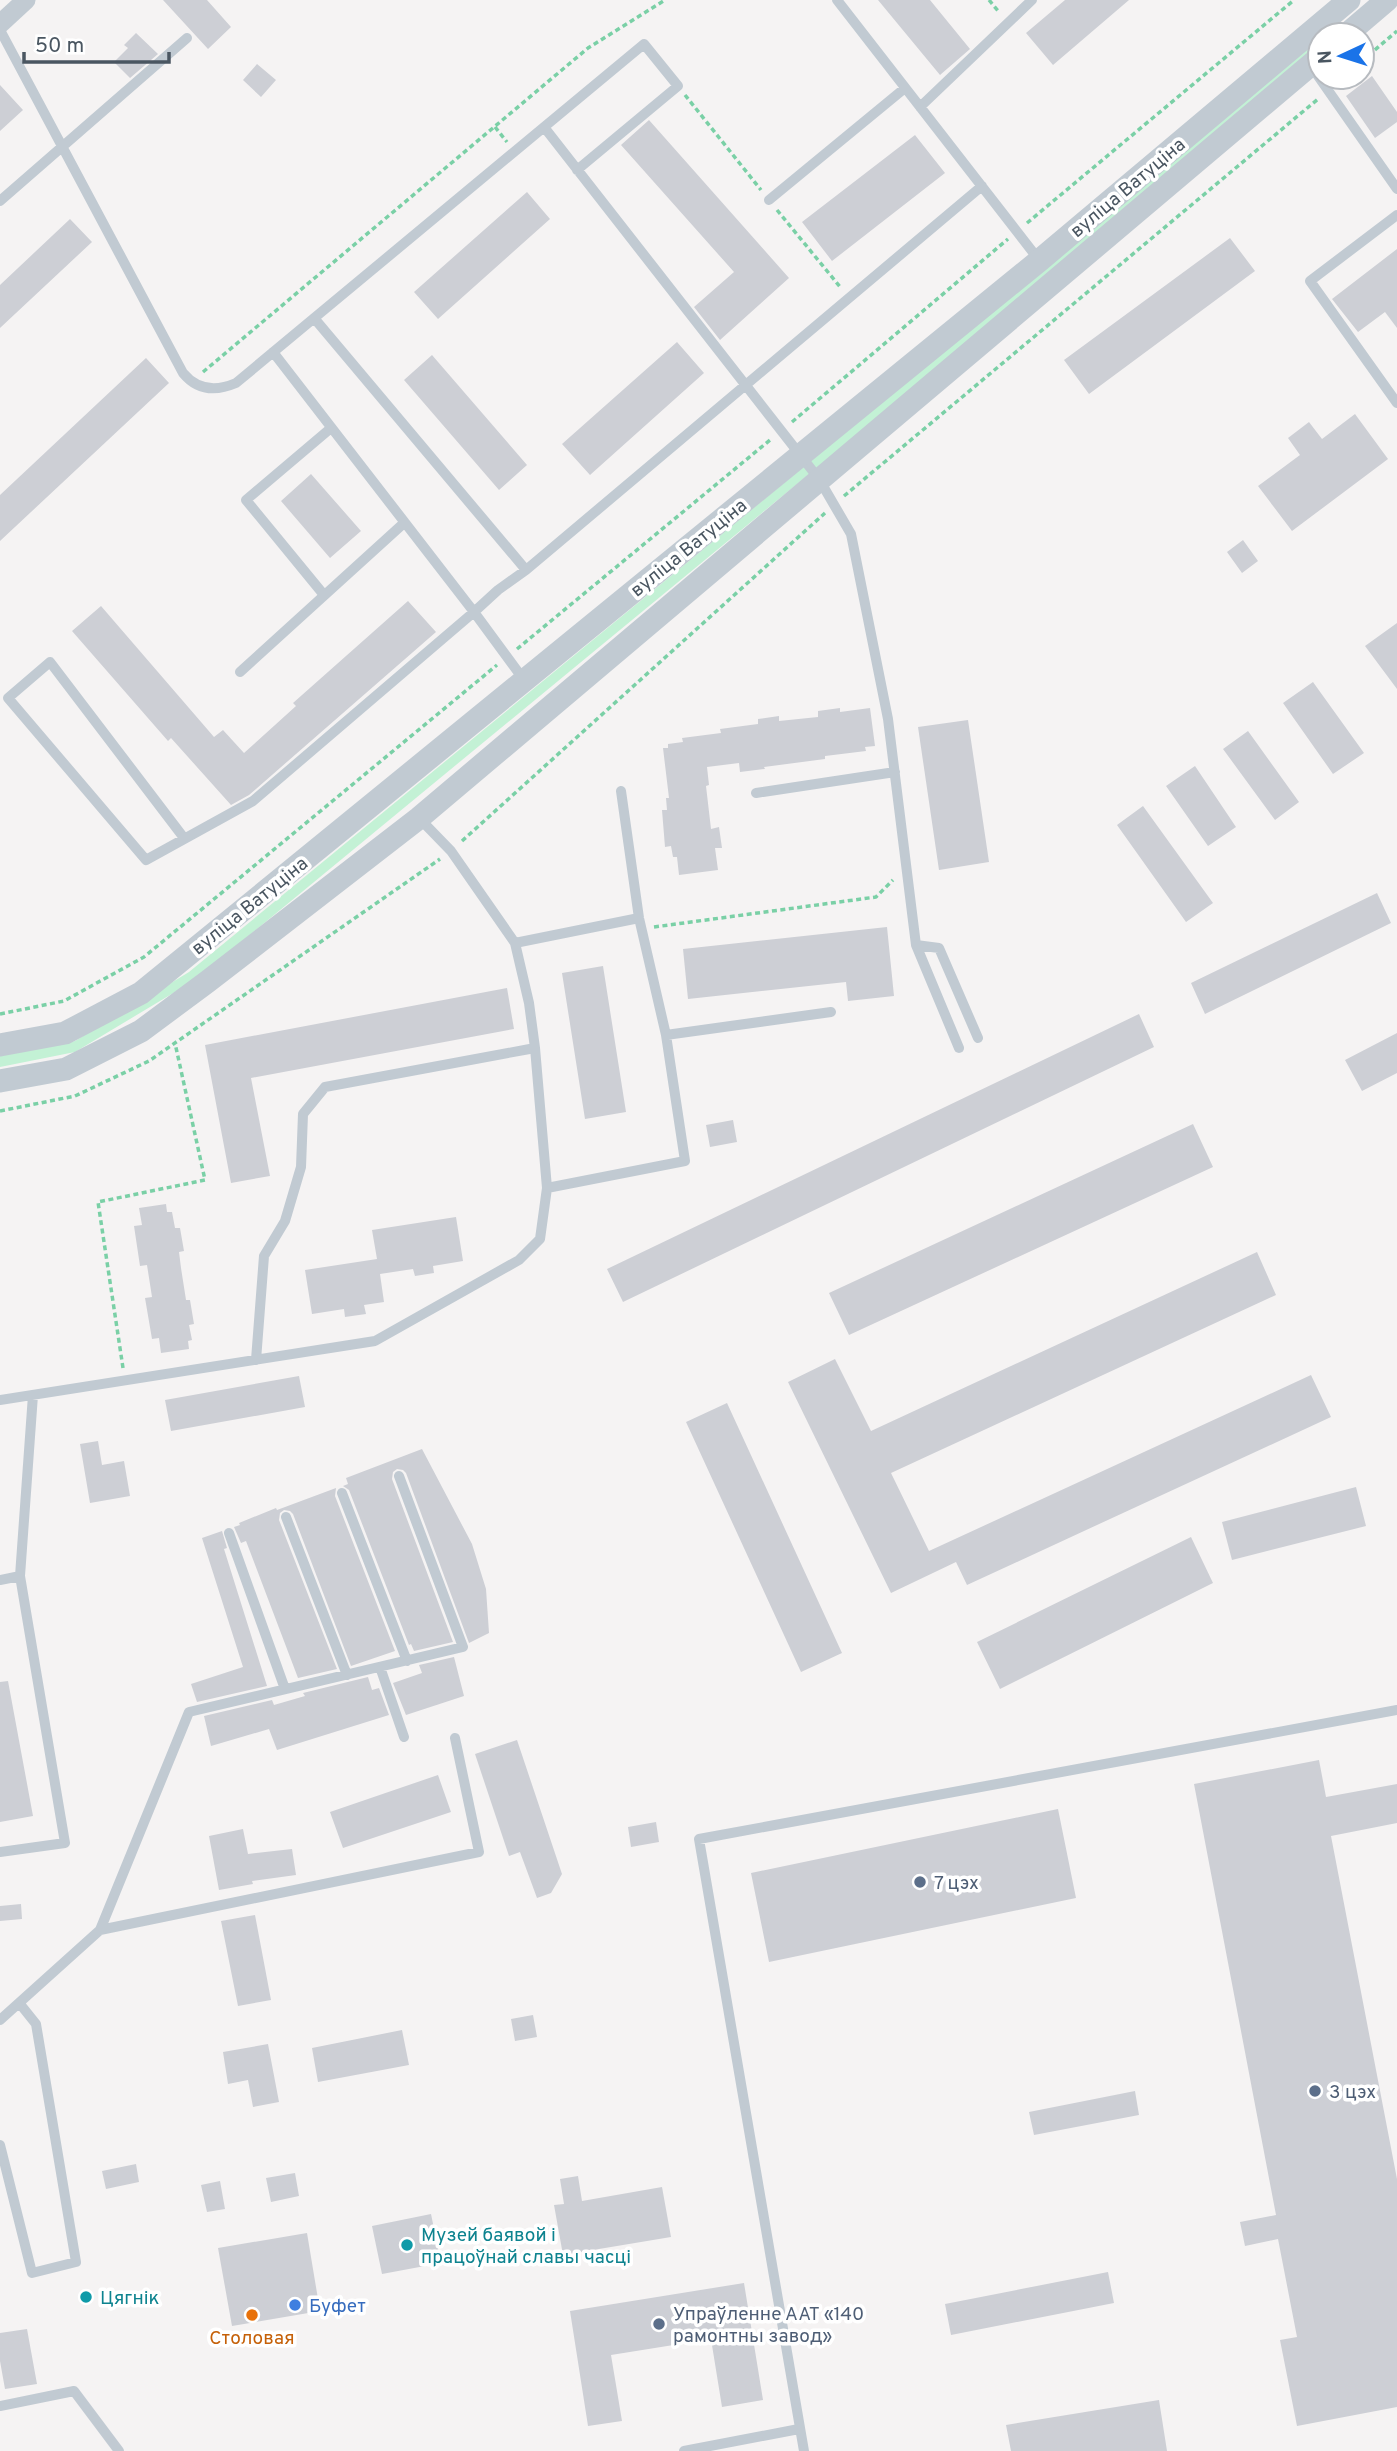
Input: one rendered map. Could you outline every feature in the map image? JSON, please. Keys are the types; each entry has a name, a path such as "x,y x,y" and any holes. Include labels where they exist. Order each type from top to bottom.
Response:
{"street":[{"path":"0,24 26,0"},
{"name":"вуліца Ватуціна","path":"0,1045 65,1033 141,993 1040,260 1349,0"},
{"path":"1362,21 1387,0"},
{"name":"вуліца Ватуціна","path":"0,1081 66,1069 141,1031 208,982 419,818 1306,69"}],"lane":[{"path":"837,0 1040,260"},
{"path":"920,107 1032,0"},
{"path":"0,30 183,373 191,382 211,389 236,383 644,44 678,86 577,170"},
{"path":"0,201 187,38"},
{"path":"769,200 905,88"},
{"path":"1329,91 1397,189"},
{"path":"544,127 819,479 851,534 888,719 916,945 959,1048"},
{"path":"184,838 50,663 8,698 146,860 253,801 498,590 526,570 982,186"},
{"path":"1397,215 1310,281 1397,403"},
{"path":"314,318 526,570"},
{"path":"273,352 524,681"},
{"path":"324,595 246,500 331,428"},
{"path":"240,672 404,523"},
{"path":"756,793 895,772"},
{"path":"547,1188 685,1161 666,1035 639,918 621,791"},
{"path":"0,1400 375,1341 519,1260 540,1239 547,1188 536,1048 516,943 451,851 419,818"},
{"path":"516,943 639,918"},
{"path":"916,945 939,948 978,1038"},
{"path":"666,1035 831,1012"},
{"path":"256,1360 264,1256 285,1222 301,1167 303,1114 325,1087 536,1048"},
{"path":"0,1852 65,1843 20,1576 33,1395"},
{"path":"0,2020 100,1930 188,1712 463,1647 399,1476"},
{"path":"342,1493 407,1661"},
{"path":"286,1517 347,1675"},
{"path":"229,1533 285,1689"},
{"path":"0,1580 20,1576"},
{"path":"380,1667 404,1737"},
{"path":"804,2451 699,1839 1397,1710"},
{"path":"100,1930 478,1852 455,1738"},
{"path":"0,2145 32,2273 76,2262 36,2024 20,2004"},
{"path":"0,2406 74,2391 119,2451"},
{"path":"684,2451 799,2430"}],"path":[{"path":"191,382 589,48 665,0"},
{"path":"0,1014 64,1001 144,957 781,432 1294,0"},
{"path":"1376,49 1397,32"},
{"path":"0,1111 75,1096 149,1061 451,851 834,504 1327,91"},
{"path":"642,930 666,924 876,897 906,866"},
{"path":"125,1381 98,1202 205,1180 175,1043"}],"green space":[{"path":"1306,49 1306,59 1058,269 195,980 75,1052 0,1067 0,1056 75,1041 189,972 1054,261"}],"building":[{"path":"163,0 207,0 231,27 208,49"},
{"path":"878,0 930,0 970,49 940,75"},
{"path":"1065,0 1129,0 1053,65 1026,33"},
{"path":"136,33 158,54 130,78 114,62 128,48 124,45"},
{"path":"257,64 276,80 261,97 243,80"},
{"path":"1376,82 1397,112 1397,122 1375,138 1346,96 1352,91 1376,91"},
{"path":"0,85 23,110 0,131"},
{"path":"649,120 789,278 720,340 694,307 734,272 621,145"},
{"path":"915,135 945,173 832,261 802,222"},
{"path":"527,192 550,219 438,319 414,292"},
{"path":"70,219 92,242 0,328 0,285"},
{"path":"1230,238 1255,271 1089,394 1064,360"},
{"path":"1397,249 1397,328 1385,312 1358,332 1332,299"},
{"path":"677,342 704,373 590,475 562,444"},
{"path":"432,355 527,465 499,490 404,380"},
{"path":"146,358 169,383 0,541 0,495"},
{"path":"1355,414 1388,459 1292,531 1258,486 1300,455 1288,438 1309,422 1322,439"},
{"path":"311,474 361,531 330,558 281,501"},
{"path":"1243,540 1258,561 1242,573 1227,552"},
{"path":"408,601 436,632 249,795 231,805 171,738 168,741 72,631 101,606 214,737 223,730 244,753 296,706 293,703"},
{"path":"1397,623 1397,689 1365,646"},
{"path":"1313,682 1364,753 1333,774 1283,703"},
{"path":"840,708 840,712 870,708 875,746 865,747 866,751 825,756 825,759 764,767 765,769 740,772 739,763 707,767 709,785 706,786 711,829 719,827 722,848 715,848 718,870 679,875 677,857 673,857 671,846 665,847 662,810 667,810 666,798 669,798 663,748 668,748 668,744 683,742 682,738 721,733 720,729 758,724 758,719 779,716 779,721 818,717 818,711"},
{"path":"968,720 989,862 939,870 918,727"},
{"path":"1248,731 1299,802 1275,820 1223,749"},
{"path":"1195,766 1236,827 1208,846 1166,786"},
{"path":"1143,806 1213,903 1186,922 1117,825"},
{"path":"1377,893 1391,923 1205,1014 1191,983"},
{"path":"887,927 894,996 848,1001 846,982 688,999 683,949"},
{"path":"603,966 626,1112 585,1119 562,973"},
{"path":"507,988 514,1029 251,1078 270,1176 231,1183 205,1045"},
{"path":"1139,1014 1154,1047 623,1302 607,1269"},
{"path":"1397,1033 1397,1073 1362,1091 1345,1060"},
{"path":"733,1120 737,1142 710,1147 706,1125"},
{"path":"1193,1124 1213,1167 849,1335 829,1293"},
{"path":"166,1204 167,1212 172,1212 175,1228 180,1228 184,1251 179,1252 181,1268 186,1300 190,1300 194,1324 189,1325 192,1340 188,1341 189,1349 161,1353 159,1338 152,1339 145,1298 152,1297 147,1265 140,1266 134,1226 142,1225 139,1208"},
{"path":"456,1217 463,1261 433,1266 434,1273 415,1276 413,1269 380,1274 384,1302 364,1305 366,1314 345,1317 344,1309 312,1314 305,1270 377,1259 372,1230"},
{"path":"1257,1252 1276,1295 891,1473 929,1551 1311,1375 1331,1417 967,1585 956,1562 891,1593 788,1382 835,1359 871,1431"},
{"path":"299,1376 305,1407 171,1431 165,1400"},
{"path":"727,1403 842,1653 801,1672 686,1422"},
{"path":"98,1441 102,1465 124,1461 130,1496 90,1503 80,1444"},
{"path":"422,1449 472,1544 486,1589 489,1633 469,1643 406,1473 397,1469 393,1472 392,1479 453,1642 414,1651 411,1644 409,1645 349,1490 343,1486 348,1484 346,1478"},
{"path":"1356,1487 1366,1526 1232,1560 1222,1522"},
{"path":"336,1488 335,1496 395,1651 351,1666 293,1514 284,1510 280,1513 279,1520 337,1669 298,1678 246,1541 241,1543 234,1527 276,1508 277,1510"},
{"path":"222,1531 227,1548 224,1549 267,1686 197,1702 191,1684 243,1667 202,1538"},
{"path":"1191,1537 1213,1583 1000,1689 977,1642"},
{"path":"454,1657 464,1696 406,1715 393,1683 422,1673 419,1665"},
{"path":"368,1677 372,1690 379,1688 389,1715 277,1750 269,1729 211,1746 204,1716 272,1700 274,1705 305,1696 303,1693"},
{"path":"8,1681 33,1816 0,1822 0,1682"},
{"path":"517,1740 562,1874 551,1893 537,1898 520,1852 509,1856 475,1754"},
{"path":"1319,1760 1326,1797 1397,1784 1397,1823 1331,1836 1397,2179 1397,2407 1297,2426 1280,2340 1297,2337 1278,2239 1245,2246 1240,2222 1276,2215 1194,1784"},
{"path":"438,1775 451,1812 343,1848 330,1812"},
{"path":"1058,1809 1076,1898 769,1962 751,1873"},
{"path":"656,1822 659,1842 631,1847 628,1827"},
{"path":"243,1829 248,1854 292,1849 296,1875 252,1881 253,1884 219,1890 209,1836"},
{"path":"21,1904 22,1919 0,1921 0,1906"},
{"path":"255,1915 271,2000 238,2006 221,1921"},
{"path":"533,2015 537,2037 515,2041 511,2019"},
{"path":"402,2030 409,2065 318,2082 312,2048"},
{"path":"268,2044 279,2102 253,2107 248,2080 228,2084 223,2052"},
{"path":"1135,2091 1139,2115 1034,2135 1029,2112"},
{"path":"136,2164 139,2182 106,2189 102,2171"},
{"path":"295,2173 299,2196 271,2202 266,2178"},
{"path":"578,2176 582,2201 662,2187 671,2237 563,2255 554,2205 564,2204 560,2179"},
{"path":"220,2181 225,2209 207,2212 201,2185"},
{"path":"431,2214 441,2263 382,2274 372,2226"},
{"path":"307,2233 320,2311 232,2326 218,2248"},
{"path":"1108,2272 1114,2303 951,2335 945,2304"},
{"path":"744,2283 763,2400 722,2407 711,2339 611,2355 622,2421 588,2426 570,2311"},
{"path":"27,2329 37,2384 5,2389 0,2361 0,2333"},
{"path":"1159,2400 1167,2451 1011,2451 1006,2425"}],"place":[{"name":"7 цэх","path":"920,1882"},
{"name":"3 цэх","path":"1315,2091"},
{"name":"Музей баявой і працоўнай славы часці","path":"407,2245"},
{"name":"Цягнік","path":"86,2297"},
{"name":"Буфет","path":"295,2305"},
{"name":"Столовая","path":"252,2315"},
{"name":"Упраўленне ААТ «140 рамонтны завод»","path":"659,2324"}]}
